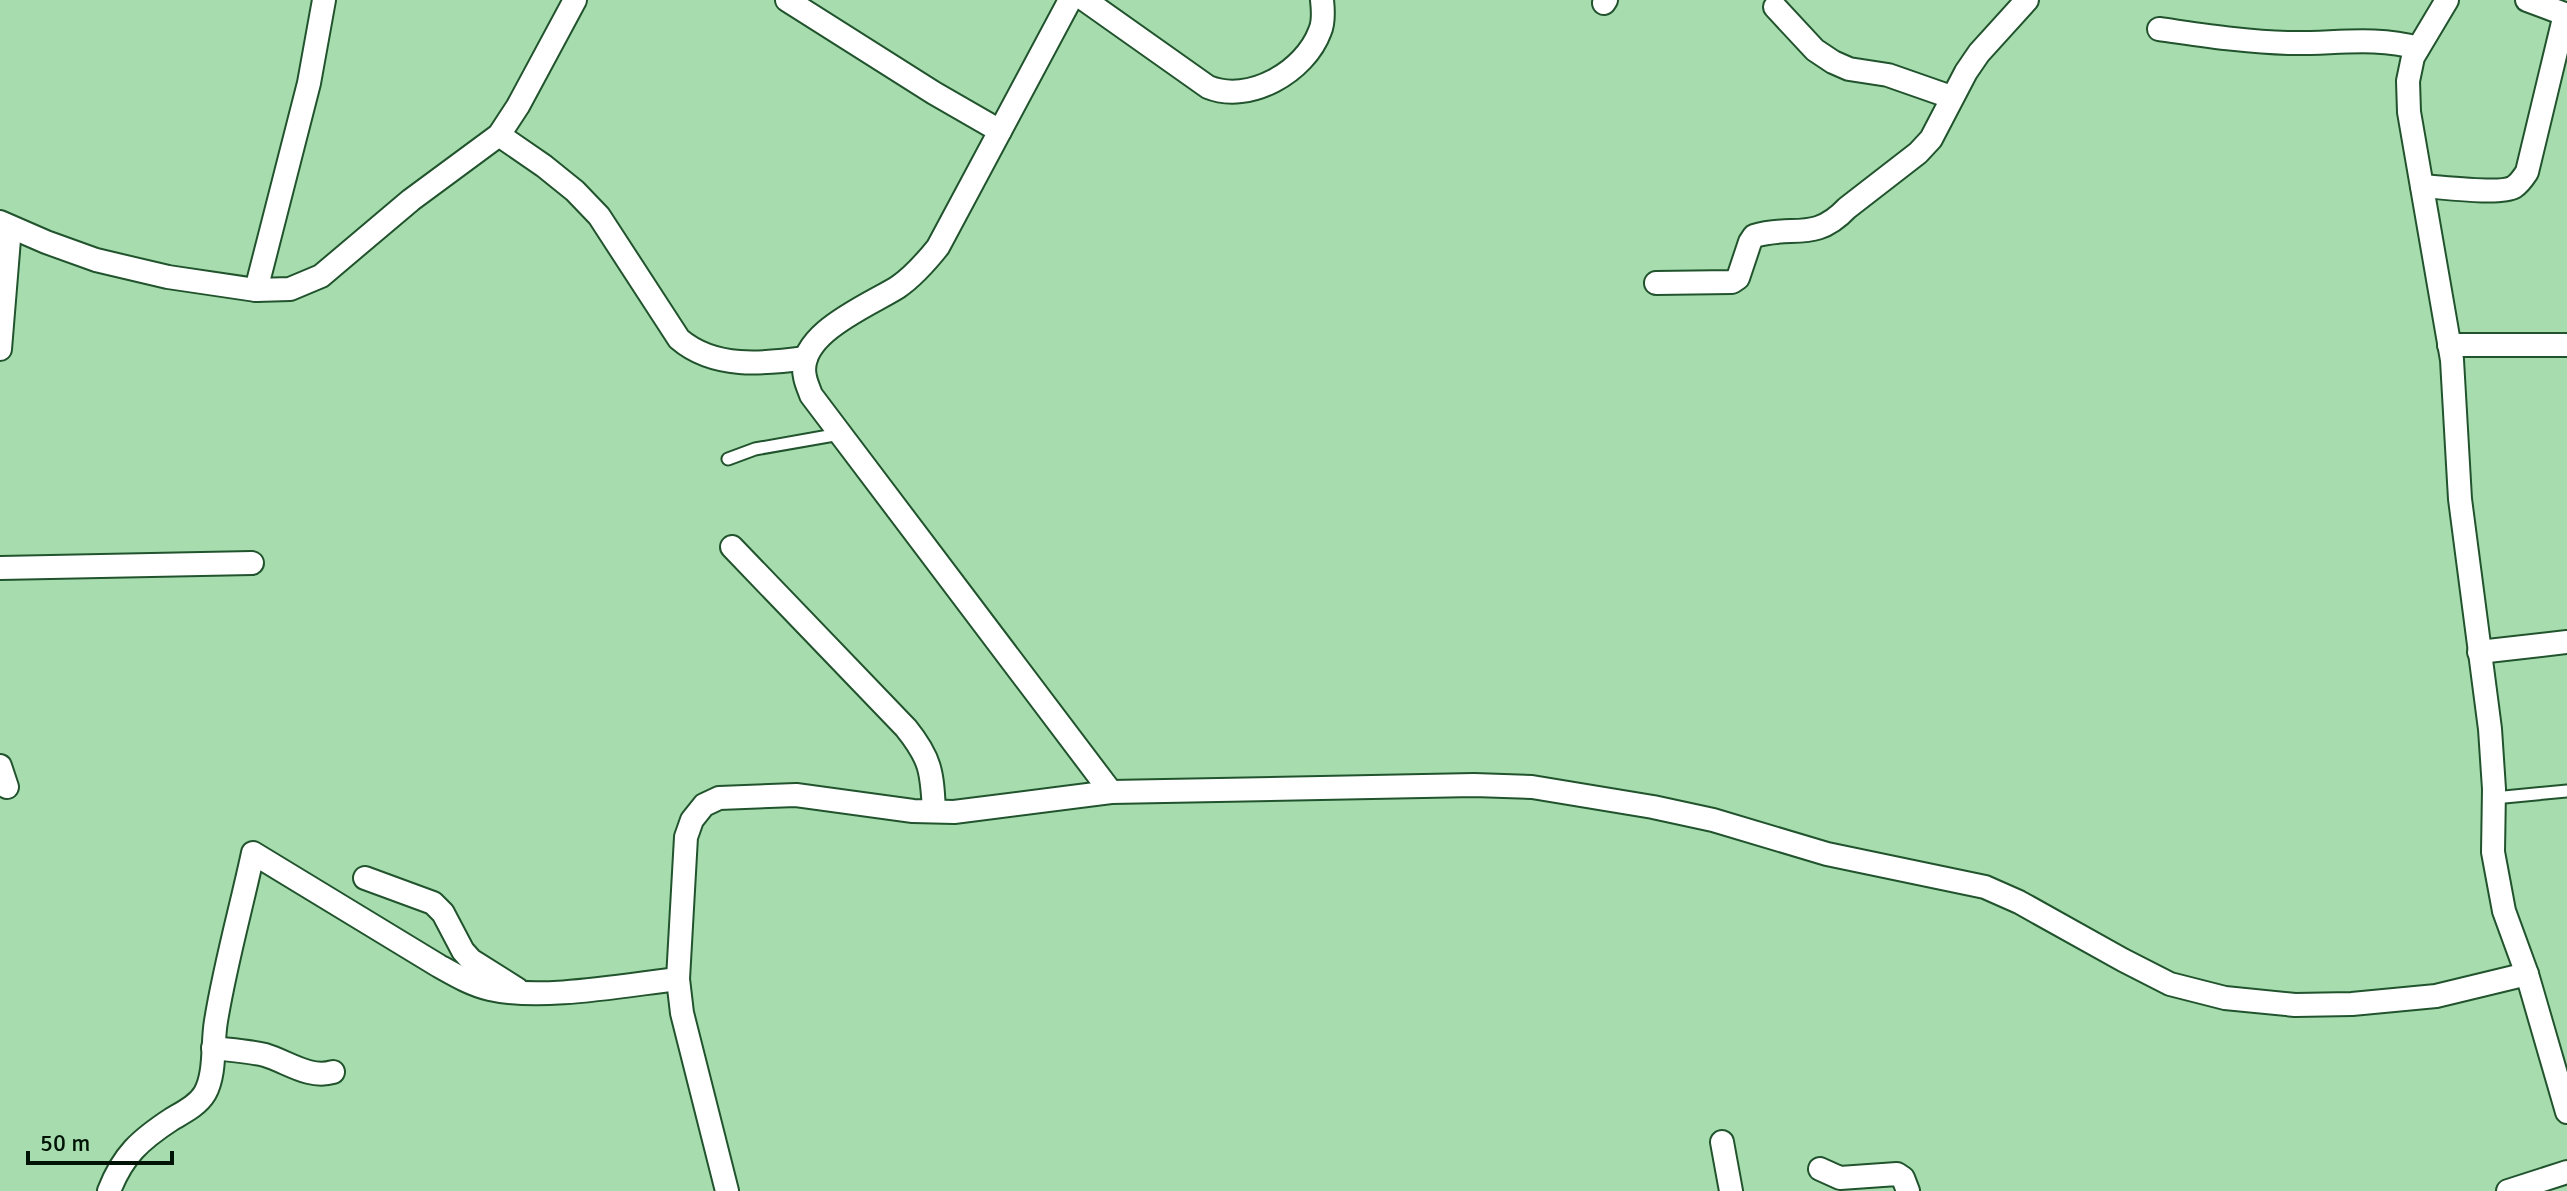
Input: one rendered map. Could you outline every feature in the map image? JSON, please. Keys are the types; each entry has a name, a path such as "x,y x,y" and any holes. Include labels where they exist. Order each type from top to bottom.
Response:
{"street":[{"path":"256,290 309,83 324,0"},
{"path":"0,349 5,224 46,242 107,262 168,277 256,290 290,289 321,276 411,200 499,135 575,0"},
{"path":"787,0 1000,131"},
{"path":"1070,0 938,247 920,270 836,323 816,340 806,358 804,375 811,395 1111,792"},
{"path":"1085,0 1208,87 1235,93 1263,86 1285,74 1309,52 1321,29 1322,0"},
{"path":"2447,0 2413,57 2408,81 2409,112 2449,345 2460,499 2490,729 2493,852 2504,911 2527,974 2567,1112"},
{"path":"2422,186 2511,189 2527,172 2566,14 2527,0"},
{"path":"1656,283 1732,282 1738,278 1754,236 1826,226 1918,153 1931,139 1951,97 1979,53 2020,3"},
{"path":"1775,7 1815,50 1833,62 1849,69 1888,75 1951,97"},
{"path":"2159,29 2238,40 2287,43 2393,41 2418,48"},
{"path":"499,135 575,191 599,216 679,339 692,350 709,358 741,363 806,358"},
{"path":"2449,345 2567,345"},
{"path":"732,547 912,735 928,761 934,811"},
{"path":"0,568 252,563"},
{"path":"2479,652 2567,642"},
{"path":"727,1191 682,1013 678,979 686,837 692,820 704,805 719,798 796,795 913,811 954,812 1111,792 1474,785 1532,787 1713,820 1827,854 1985,887 2019,902 2170,984 2225,998 2295,1005 2352,1004 2436,996 2527,974"},
{"path":"109,1191 130,1151 200,1100 210,1081 223,984 253,853 465,980 490,989 522,992 579,990 678,979"},
{"path":"365,878 433,903 443,913 471,960 522,992"},
{"path":"213,1048 260,1054 312,1074 333,1072"},
{"path":"1722,1142 1731,1191"},
{"path":"1820,1169 1840,1178 1897,1174 1903,1178 1908,1191"},
{"path":"2508,1191 2567,1172"}],"lane":[{"path":"728,459 755,449 841,433"},
{"path":"2494,798 2567,791"}]}
